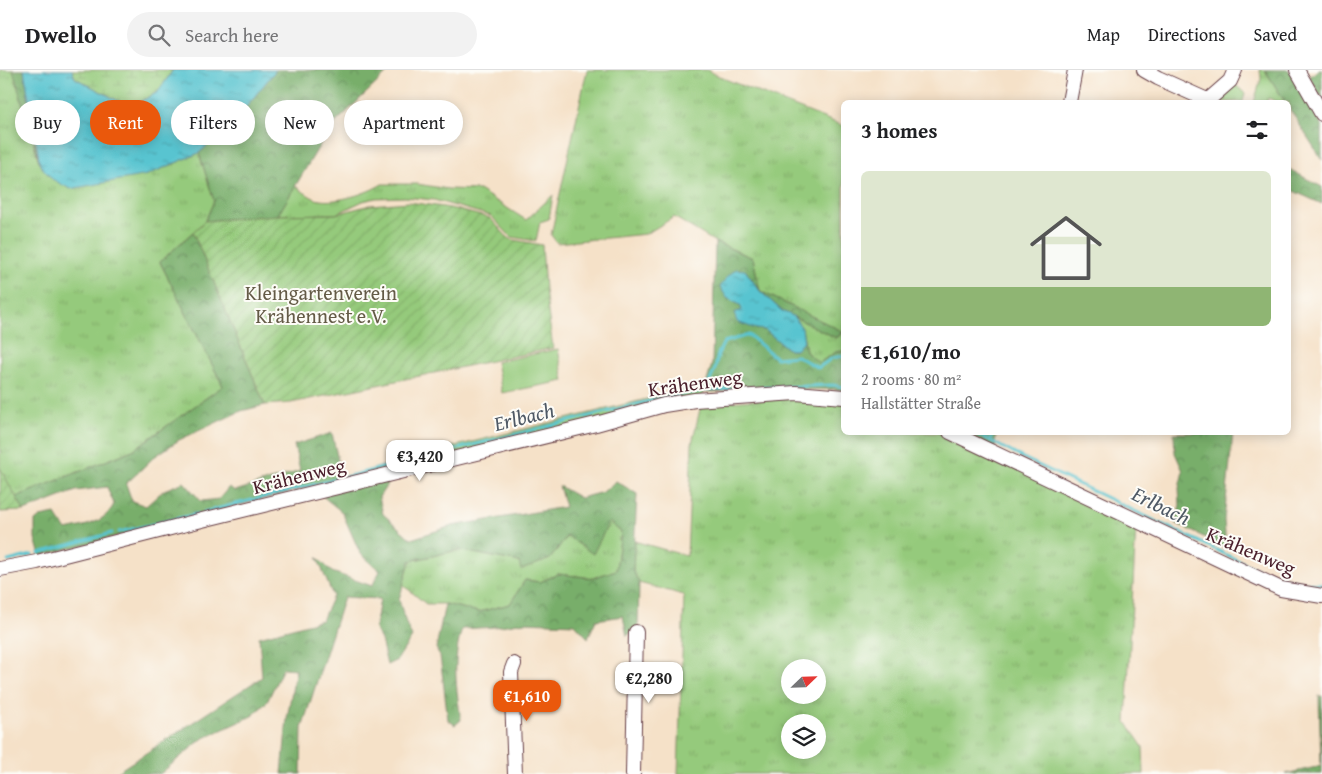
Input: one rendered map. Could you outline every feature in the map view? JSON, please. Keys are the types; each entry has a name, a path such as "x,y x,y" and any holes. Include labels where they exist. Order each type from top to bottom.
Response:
{"street":[{"path":"1069,100 1075,70"},
{"path":"1144,70 1204,100"},
{"path":"1208,100 1230,82 1235,70"},
{"path":"1297,70 1322,114"},
{"name":"Krähenweg","path":"0,569 37,562 192,522 596,424 664,405 695,400 796,393 841,397"},
{"name":"Krähenweg","path":"956,435 1281,589 1322,596"},
{"path":"633,774 636,632"},
{"path":"514,664 511,672 515,774"}],"green space":[{"path":"0,70 13,70 22,100 15,100 15,145 34,145 40,165 147,175 199,153 214,201 205,221 160,262 223,386 133,450 16,497 0,468"},
{"path":"13,70 24,70 29,100 22,100"},
{"path":"72,70 173,70 158,92 143,100 117,100 75,78"},
{"path":"276,70 390,70 359,100 344,100 344,114 334,124 334,100 265,100 265,145 320,145 278,215 205,221 214,201 199,153 208,145 255,145 255,100 252,100"},
{"path":"587,70 707,70 725,79 841,125 841,331 760,291 753,258 715,242 674,217 646,234 557,243 551,235"},
{"path":"1260,70 1265,70 1284,100 1268,98 1268,100 1255,100 1261,79"},
{"path":"1265,70 1289,70 1322,126 1322,160 1291,111 1291,100 1284,100"},
{"path":"1322,70 1322,99 1309,76"},
{"path":"1234,84 1245,93 1243,100 1219,100"},
{"path":"34,145 37,145 40,165"},
{"path":"1291,170 1322,187 1322,204 1291,190"},
{"path":"382,184 417,184 448,189 479,190 526,220 553,195 549,219 540,222 536,241 511,237 491,216 434,200 405,197 376,198 363,201 336,214 278,215 295,186 314,198 327,201 352,197"},
{"name":"Kleingartenverein Krähennest e.V.","path":"409,202 450,208 490,218 509,239 542,245 545,290 553,348 291,403 265,405 193,232 205,221 278,215 336,214 370,205"},
{"path":"193,232 265,405 241,411 179,440 154,457 126,484 132,501 146,506 164,490 184,482 201,501 219,499 229,487 235,491 300,471 294,445 332,433 342,479 40,556 35,538 35,521 40,517 55,514 66,530 100,520 114,504 107,487 76,491 24,511 16,497 133,450 223,386 160,262"},
{"path":"715,242 753,258 760,291 745,270 727,298 740,305 756,329 765,330 789,350 796,350 804,341 806,352 819,363 836,352 841,351 841,390 704,392 712,364"},
{"path":"760,291 841,331 841,334 836,338 782,311"},
{"path":"793,316 836,338 841,335 841,351 836,352 819,363 806,352 802,328"},
{"path":"558,349 564,381 502,393 496,362"},
{"path":"706,383 701,404 796,397 841,401 841,435 945,435 1136,526 1126,722 1143,747 1144,774 678,774 684,595 639,583 633,571 634,541 687,556 692,443 701,405 666,408 342,479 411,457"},
{"path":"966,435 996,435 995,448"},
{"path":"1174,435 1233,435 1224,520 1226,548 1175,523 1180,506 1179,488 1183,471 1175,453"},
{"path":"0,468 24,511 0,512"},
{"path":"393,476 379,497 383,514 411,539 452,526 565,507 559,486 580,498 603,492 616,481 637,494 633,571 639,583 638,626 627,636 623,616 596,620 588,638 575,624 524,622 495,627 462,629 456,663 456,685 461,720 455,725 448,720 440,656 436,648 445,604 479,612 510,604 525,580 540,582 558,574 593,578 616,570 621,532 609,522 593,554 567,536 550,559 521,570 519,562 458,550 410,561 399,600 412,637 397,660 387,665 381,640 375,629 380,599 344,597 302,728 301,774 282,774 287,718 296,669 283,668 267,702 252,716 202,739 160,774 114,774 262,677 259,637 322,620 333,596 317,557 332,572 372,586 380,571 360,553 342,512 321,495"},
{"path":"609,522 621,532 616,570 593,578 558,574 540,582 525,580 510,604 479,612 445,604 426,604 403,585 410,561 458,550 520,562 521,569 550,559 567,536"},
{"path":"1319,696 1322,696 1322,774 1285,774 1321,766"}],"water":[{"path":"24,70 72,70 75,78 117,100 90,100 90,145 161,145 161,100 143,100 158,92 173,70 276,70 252,100 171,100 171,145 208,145 199,153 147,175 70,189 52,179 40,165 37,145 80,145 80,100 29,100"},
{"path":"736,269 745,270 760,291 782,311 793,316 802,328 804,341 796,350 789,350 765,330 756,329 737,322 734,313 742,310 740,305 727,298 720,287"}],"waterway":[{"name":"Erlbach","path":"204,512 666,397 706,390 724,342 749,335 776,358 797,356 818,368 832,358 841,356"},
{"name":"Erlbach","path":"706,390 833,385 841,386"},
{"name":"Erlbach","path":"978,435 991,441"},
{"name":"Erlbach","path":"991,435 991,441 1015,454 1267,574 1302,583 1322,584"},
{"name":"Erlbach","path":"119,532 197,514"},
{"name":"Erlbach","path":"39,553 112,533"},
{"name":"Erlbach","path":"8,561 32,555"}]}
